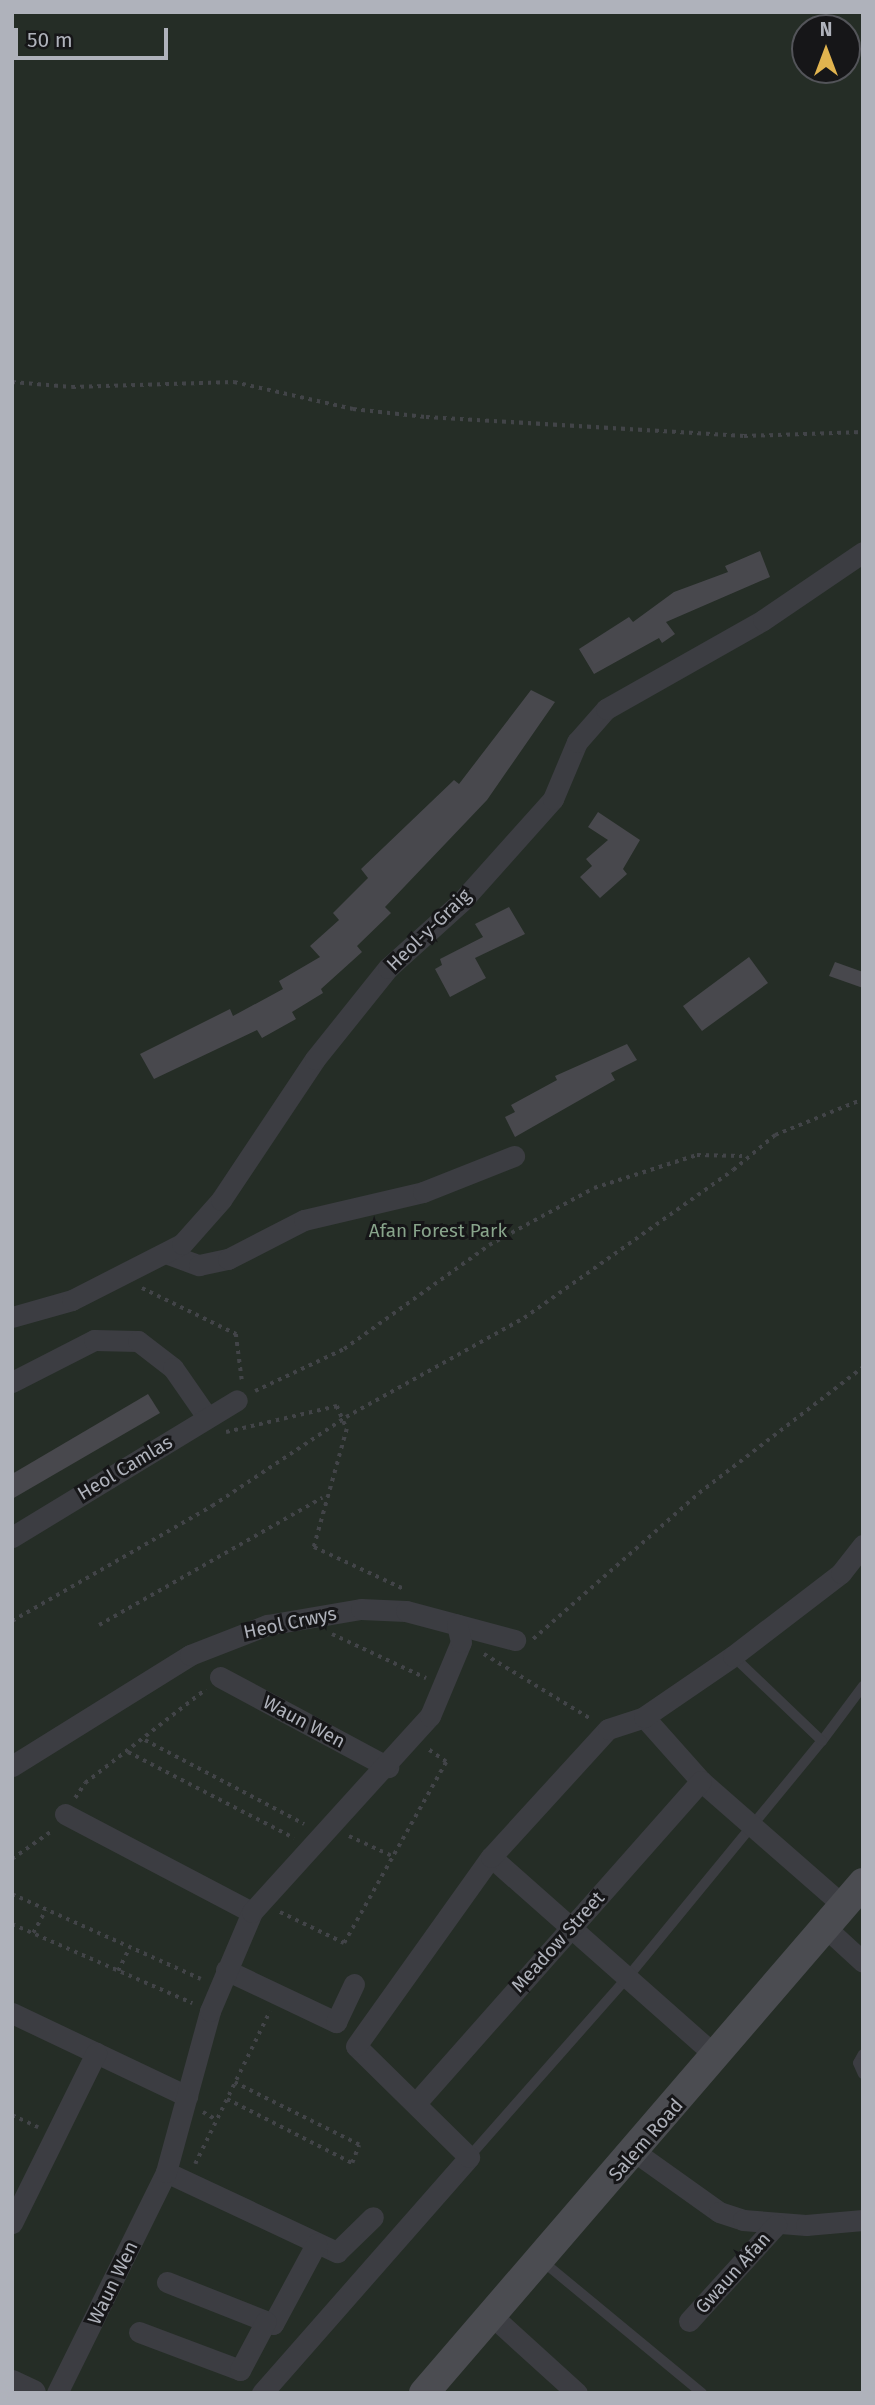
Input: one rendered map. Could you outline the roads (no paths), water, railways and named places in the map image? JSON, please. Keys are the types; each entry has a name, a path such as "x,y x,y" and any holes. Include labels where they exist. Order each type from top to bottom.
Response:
{"main road":[{"name":"Salem Road","path":"424,2393 717,2057 863,1883"}],"street":[{"name":"Heol-y-Graig","path":"12,1317 72,1300 132,1267 168,1254 221,1200 315,1059 388,968 461,902 553,799 577,742 606,709 763,620 863,552"},
{"path":"168,1254 199,1265 228,1259 304,1220 422,1192 514,1156"},
{"path":"12,1382 94,1340 138,1341 173,1368 207,1417"},
{"name":"Heol Camlas","path":"12,1537 237,1400"},
{"path":"262,2393 469,2157 356,2046 491,1857 608,1730 644,1717 733,1656 841,1573 863,1545"},
{"name":"Heol Crwys","path":"12,1766 190,1655 231,1636 361,1609 520,1644"},
{"name":"Waun Wen","path":"57,2393 166,2172 210,2011 256,1907 412,1739 444,1685 452,1628"},
{"name":"Waun Wen","path":"216,1681 388,1767"},
{"path":"644,1717 701,1781 753,1827 835,1917 863,1962"},
{"name":"Meadow Street","path":"415,2103 701,1781"},
{"path":"65,1814 256,1907"},
{"path":"491,1857 717,2057"},
{"path":"223,1978 278,1994 336,2022 354,1984"},
{"path":"12,2014 187,2096"},
{"path":"12,2223 96,2053"},
{"name":"Gwaun Afan","path":"635,2152 719,2212 776,2225 863,2220"},
{"path":"166,2172 337,2252 373,2217"},
{"name":"Gwaun Afan","path":"689,2321 776,2225"},
{"path":"167,2282 273,2324 316,2244"},
{"path":"491,2315 577,2393"},
{"path":"139,2332 240,2370 265,2321"},
{"path":"12,2383 33,2393"}],"lane":[{"path":"733,1656 821,1741"},
{"path":"469,2157 627,1978 753,1827 863,1686"},
{"path":"863,2054 858,2063 863,2074"},
{"path":"541,2260 702,2393"}],"park label":[{"name":"Afan Forest Park","path":"438,1231"}]}
